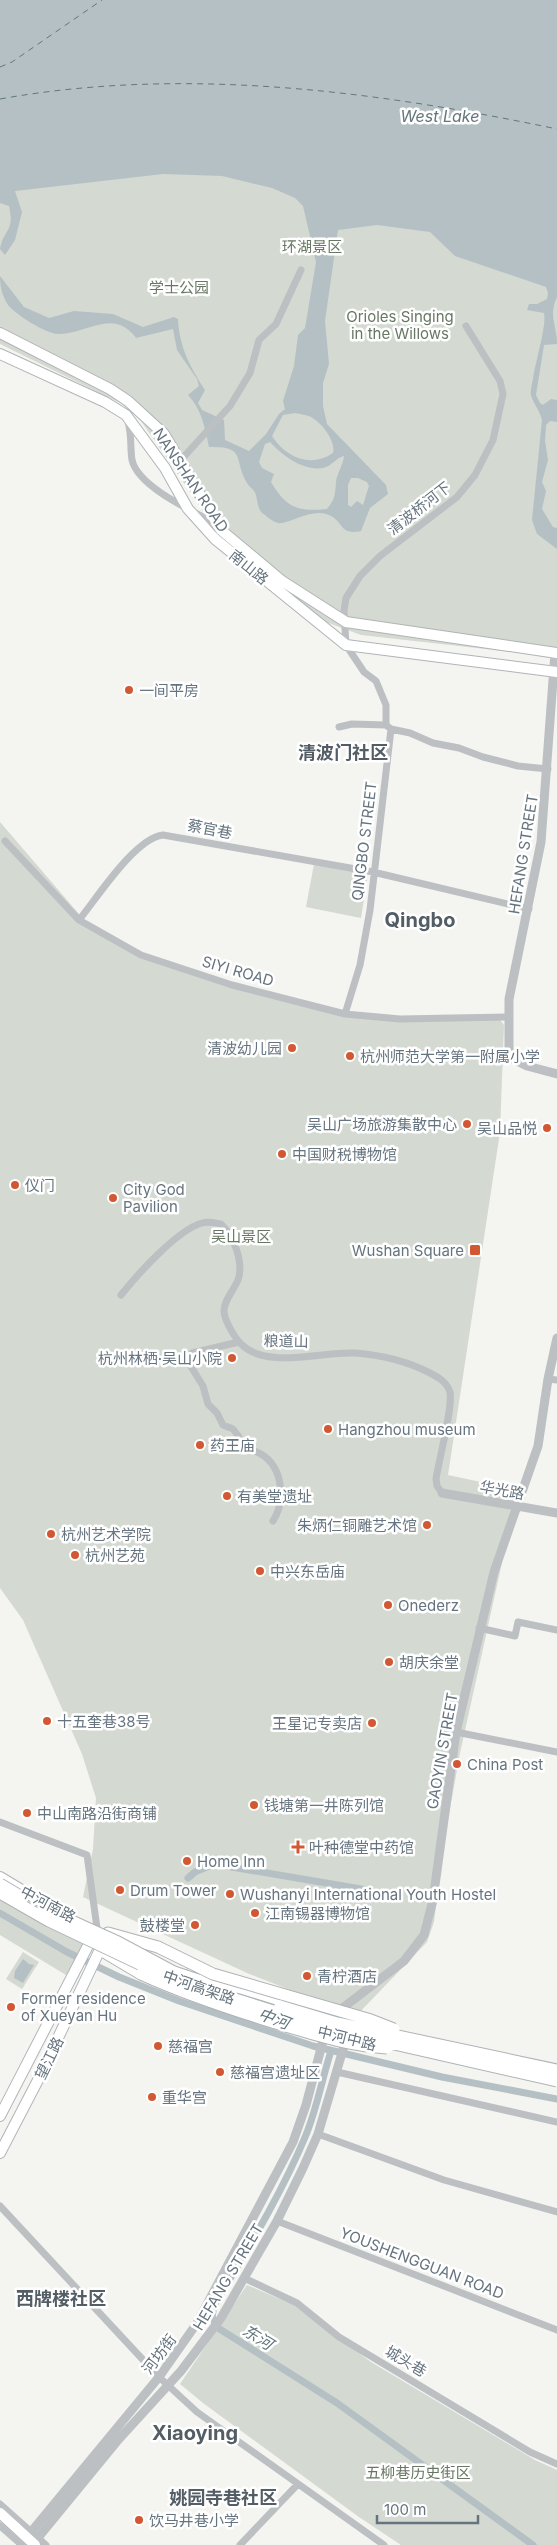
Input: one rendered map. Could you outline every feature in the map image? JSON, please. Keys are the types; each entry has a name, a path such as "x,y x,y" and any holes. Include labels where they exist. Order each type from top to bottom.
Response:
{"highway":[{"name":"中河高架路","path":"0,1884 54,1914 118,1942 174,1972 258,2000 337,2023 557,2081"},
{"name":"中河高架路","path":"0,1893 49,1921 171,1979 337,2031 557,2068"},
{"path":"108,1933 158,1947 213,1974 371,2020 420,2045"},
{"path":"96,1959 253,2016 355,2046 420,2045"}],"main road":[{"name":"NANSHAN ROAD","path":"0,333 110,389 128,401 164,434 221,530 282,581 346,622 556,653"},
{"name":"南山路","path":"0,354 105,402 126,415 165,468 188,509 215,539 346,645"},
{"path":"346,645 555,672"},
{"name":"中河南路","path":"0,1877 56,1910 97,1928"},
{"name":"中河南路","path":"0,1898 84,1953"},
{"name":"中河中路","path":"97,1928 173,1967 333,2016 557,2068"},
{"name":"望江路","path":"0,2116 97,1928"},
{"name":"望江路","path":"0,2153 108,1933"},
{"name":"中河中路","path":"84,1953 96,1959 345,2043 557,2086"},
{"path":"0,2513 30,2541"}],"street":[{"path":"179,462 230,406 250,373 259,340 276,324 302,270"},
{"name":"清波桥河下","path":"346,622 344,611 346,598 360,576 380,556 457,498 475,475 493,440 502,394 500,381 466,326"},
{"path":"126,415 132,433 132,461 141,476 157,490 218,525"},
{"path":"346,622 346,645"},
{"name":"QINGBO STREET","path":"344,1014 360,965 370,910 373,872 384,795 388,727 386,705 376,681 364,672 346,645"},
{"name":"HEFANG STREET","path":"556,653 541,842 507,1017 509,1057 527,1066 557,1073"},
{"path":"340,727 352,724 388,727 410,733 433,743 459,748 492,760 518,766 548,769"},
{"name":"蔡官巷","path":"79,920 131,856 156,836 176,836 373,872 529,909"},
{"name":"SIYI ROAD","path":"5,841 79,920 140,955 232,986 344,1014 400,1019 507,1017"},
{"name":"粮道山","path":"121,1295 135,1276 196,1225 205,1222 221,1224 232,1239 240,1271 224,1310 226,1319 239,1342 248,1351 267,1357 355,1353 388,1358 417,1367 444,1381 448,1387 450,1401 436,1478 437,1486 442,1493"},
{"name":"GAOYIN STREET","path":"333,2016 341,2008 351,2004 404,1961 424,1935 433,1900 456,1732 479,1628 494,1572 538,1446 552,1380 557,1338"},
{"path":"239,1342 192,1353 190,1365 203,1386 208,1404 217,1413 224,1425 233,1430 242,1447 262,1454 274,1467 282,1494 278,1514 273,1521"},
{"name":"华光路","path":"442,1493 557,1513"},
{"path":"479,1628 515,1636 518,1622 557,1630"},
{"path":"456,1732 557,1752"},
{"path":"0,1822 88,1855 97,1928"},
{"name":"HEFANG STREET","path":"30,2541 169,2385 219,2321 277,2220 318,2134 345,2043 350,2021 351,2004"},
{"name":"河坊街","path":"30,2541 159,2377 197,2323 276,2176 306,2105 324,2037 333,2016"},
{"path":"337,2070 557,2122"},
{"path":"318,2134 444,2180 557,2212"},
{"path":"0,2206 159,2377 197,2412 297,2485 384,2545"},
{"name":"YOUSHENGGUAN ROAD","path":"277,2220 557,2330"},
{"name":"城头巷","path":"244,2278 297,2302 339,2337 409,2377 530,2452 557,2464"},
{"path":"240,2545 297,2485"},
{"path":"0,2504 30,2541"},
{"path":"0,2526 30,2541 46,2545"}],"green space":[{"name":"环湖景区","path":"0,0 557,0 557,657 361,635 326,622 224,541 139,418 122,404 0,344"},
{"name":"吴山景区","path":"0,822 91,928 172,967 374,1020 497,1016 504,1025 500,1132 448,1475 518,1490 460,1753 446,1831 434,1922 427,1942 356,2016 247,1973 83,1897 93,1849 96,1798 82,1754 23,1620 0,1588"},
{"path":"314,864 368,874 361,918 306,907"},
{"path":"0,1900 86,1945 78,1955 0,1909"},
{"path":"0,1914 77,1959 66,1975 0,1935"},
{"path":"23,1952 39,1962 22,1989 6,1979"},
{"name":"五柳巷历史街区","path":"247,2285 294,2305 371,2362 535,2460 557,2470 557,2545 401,2545 359,2517 203,2403 180,2384"}],"water":[{"name":"West Lake","path":"0,0 557,0 557,297 553,315 557,344 544,345 536,395 543,405 551,399 557,400 557,422 550,421 546,425 545,441 548,460 542,482 546,491 542,509 553,527 557,528 557,549 537,534 532,520 542,420 531,392 542,335 544,313 527,310 529,304 537,304 547,299 546,287 455,256 430,232 377,225 338,230 325,321 329,364 323,383 323,406 327,424 386,485 388,494 370,508 361,531 348,531 332,516 319,513 278,523 269,519 260,511 255,493 247,483 234,452 221,447 209,447 200,413 188,395 199,386 197,379 177,350 173,329 136,338 127,329 118,324 109,323 68,333 58,334 46,331 31,323 8,305 2,291 0,276 24,307 49,318 74,311 113,314 143,327 174,317 178,319 186,356 205,390 198,403 202,410 224,420 225,440 249,451 266,434 279,414 285,409 283,401 294,366 298,335 305,328 316,262 303,206 295,198 272,188 222,176 163,174 15,191 22,212 15,240 5,255 0,249 11,221 9,206 0,203","holes":["295,413 309,416 320,423 330,438 333,453 316,460 308,460 292,455 278,444 272,436 283,415","270,442 294,461 308,467 323,468 344,456 336,480 334,497 327,509 301,509 282,498 271,482 274,474 262,468 259,462 265,444","351,478 358,478 367,482 369,486 363,505 357,501 351,507 348,505 348,485"]},
{"path":"23,1959 29,1964 34,1965 23,1983 14,1978 15,1971"}],"waterway":[{"path":"188,1878 195,1872 214,1864 367,1890"},
{"name":"中河","path":"0,1913 67,1952 119,1977 179,2001 313,2046 442,2077 557,2099"},
{"name":"东河","path":"331,2051 306,2135 286,2179 263,2222 214,2306 212,2317 218,2328 337,2403 533,2545"}],"ferry route":[{"path":"0,67 12,62 102,0"},
{"path":"0,99 69,89 139,84 280,87 350,94 419,104 489,115 557,129"}],"place":[{"name":"一间平房","path":"129,690"},
{"name":"清波幼儿园","path":"292,1048"},
{"name":"杭州师范大学第一附属小学","path":"350,1056"},
{"name":"吴山广场旅游集散中心","path":"467,1124"},
{"name":"吴山品悦","path":"547,1128"},
{"name":"中国财税博物馆","path":"282,1154"},
{"name":"仪门","path":"15,1185"},
{"name":"City God Pavilion","path":"113,1198"},
{"name":"Wushan Square","path":"475,1250"},
{"name":"杭州林栖·吴山小院","path":"232,1358"},
{"name":"Hangzhou museum","path":"328,1429"},
{"name":"药王庙","path":"200,1445"},
{"name":"有美堂遗址","path":"227,1496"},
{"name":"朱炳仁铜雕艺术馆","path":"427,1525"},
{"name":"杭州艺术学院","path":"51,1534"},
{"name":"杭州艺苑","path":"75,1555"},
{"name":"中兴东岳庙","path":"260,1571"},
{"name":"Onederz","path":"388,1605"},
{"name":"胡庆余堂","path":"389,1662"},
{"name":"十五奎巷38号","path":"47,1721"},
{"name":"王星记专卖店","path":"372,1723"},
{"name":"China Post","path":"457,1764"},
{"name":"钱塘第一井陈列馆","path":"254,1805"},
{"name":"中山南路沿街商铺","path":"27,1813"},
{"name":"叶种德堂中药馆","path":"298,1847"},
{"name":"Home Inn","path":"187,1861"},
{"name":"Drum Tower","path":"120,1890"},
{"name":"Wushanyi International Youth Hostel","path":"230,1894"},
{"name":"江南锡器博物馆","path":"255,1913"},
{"name":"鼓楼堂","path":"195,1925"},
{"name":"青柠酒店","path":"307,1976"},
{"name":"Former residence of Xueyan Hu","path":"11,2007"},
{"name":"慈福宫","path":"158,2046"},
{"name":"慈福宫遗址区","path":"220,2072"},
{"name":"重华宫","path":"152,2097"},
{"name":"饮马井巷小学","path":"139,2520"}],"district":[{"name":"清波门社区","path":"343,752"},
{"name":"Qingbo","path":"420,920"},
{"name":"西牌楼社区","path":"61,2298"},
{"name":"Xiaoying","path":"195,2433"},
{"name":"姚园寺巷社区","path":"223,2497"}],"park label":[{"name":"学士公园","path":"179,287"},
{"name":"Orioles Singing in the Willows","path":"400,324"}]}
